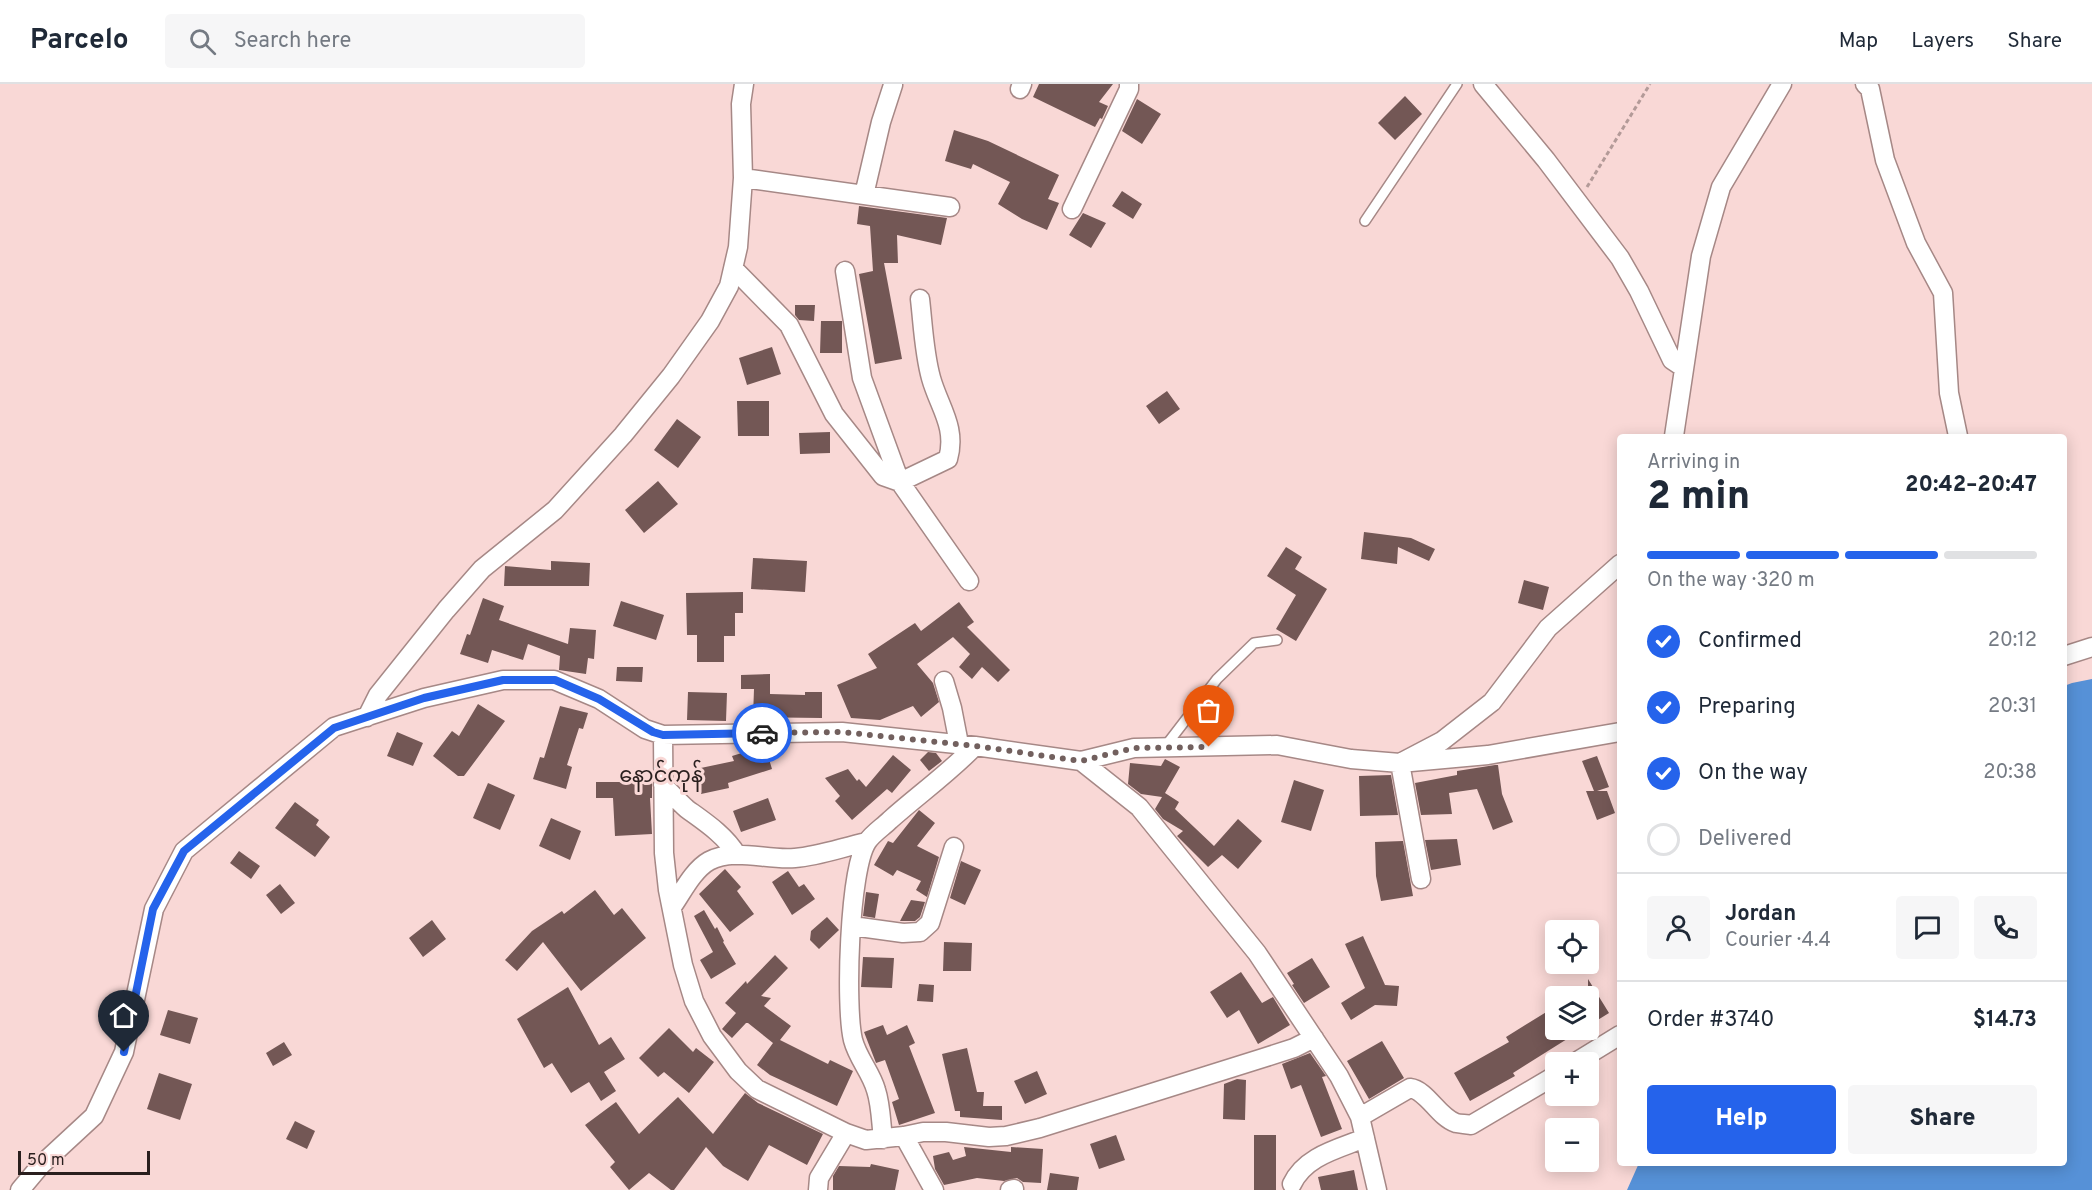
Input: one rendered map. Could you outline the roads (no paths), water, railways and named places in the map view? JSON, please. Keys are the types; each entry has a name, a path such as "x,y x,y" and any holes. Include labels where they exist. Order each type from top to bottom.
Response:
{"street":[{"path":"367,717 378,695 446,609 483,569 555,510 623,435 671,376 710,321 729,286 738,247 743,178 741,104 744,84"},
{"path":"1072,208 1129,89 1129,84"},
{"path":"1483,84 1546,160 1620,258 1639,291 1672,360 1684,368"},
{"path":"1674,434 1701,255 1721,187 1782,84"},
{"path":"1865,84 1870,89 1885,160 1917,243 1943,293 1949,393 1958,434"},
{"path":"864,195 881,122 893,85"},
{"path":"743,178 950,207"},
{"path":"733,268 789,325 834,414 883,476 900,482 948,459 952,443 948,423 931,377 920,298"},
{"path":"845,271 862,378 900,482 969,581"},
{"path":"1400,763 1442,741 1492,702 1548,628 1617,567"},
{"path":"2067,655 2092,647"},
{"path":"20,1190 41,1165 94,1116 124,1052 153,909 184,851 334,728 424,698 503,680 555,680 599,699 645,729 663,735 842,732 967,745 1081,761 1134,748 1277,745 1351,759 1400,763 1488,755 1617,733"},
{"path":"883,1139 877,1091 857,1051 849,1017 852,927 859,862 867,842 914,798 955,768 967,745 944,681"},
{"path":"663,735 664,853 683,965 694,1001 712,1036 738,1071 757,1089 846,1133 866,1140 923,1132 989,1137 1006,1136 1040,1128 1263,1059 1314,1038"},
{"path":"1081,761 1138,807 1257,952 1339,1076 1360,1117 1377,1190"},
{"path":"1400,763 1421,879"},
{"path":"663,785 685,807 707,823 737,855"},
{"path":"672,907 699,869 720,856 794,858 812,856 867,842"},
{"path":"852,927 903,933 920,932 930,923 954,847"},
{"path":"1592,1052 1617,1037"},
{"path":"1360,1117 1410,1088 1419,1089 1444,1116 1455,1123 1471,1125 1545,1081"},
{"path":"818,1190 819,1178 846,1133"},
{"path":"904,1136 934,1190"},
{"path":"1292,1184 1297,1171 1314,1159 1365,1138"}],"lane":[{"path":"1365,221 1457,84"},
{"path":"1164,748 1217,678 1254,643 1277,640"}],"water":[{"path":"2092,679 2092,1190 1627,1190 1638,1166 2067,1166 2067,685"}],"district":[{"name":"နောင်ကုန်","path":"661,775"}]}
